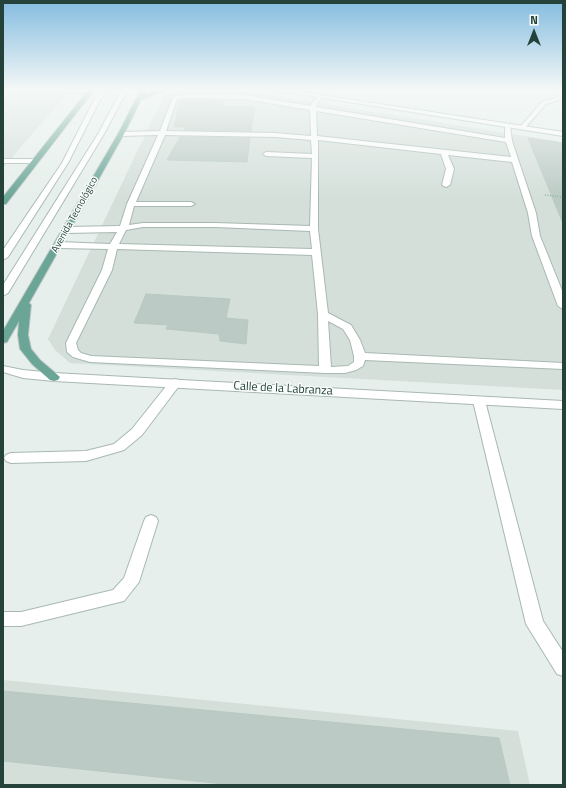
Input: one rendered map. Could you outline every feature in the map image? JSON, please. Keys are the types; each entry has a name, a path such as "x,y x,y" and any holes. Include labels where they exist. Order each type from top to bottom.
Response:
{"main road":[{"path":"3,202 63,126"},
{"path":"3,257 65,163 84,126"},
{"path":"3,293 105,126"},
{"name":"Avenida Tecnológico","path":"3,340 125,126"},
{"path":"165,126 131,204 124,227 114,245 107,270 71,343 73,352 76,355 90,359 325,370 345,370 352,368 358,364 360,356 355,340 347,327 323,314"},
{"path":"314,126 315,156 314,229 323,314 325,370"},
{"path":"416,126 509,141"},
{"path":"563,134 508,126 507,131 532,213 536,236 563,306"},
{"path":"121,134 252,134 314,138 516,160"},
{"path":"444,152 450,169 446,185"},
{"path":"266,154 315,156"},
{"path":"3,161 35,161"},
{"path":"131,204 191,204"},
{"path":"66,230 112,230 143,225 207,225 314,229"},
{"path":"58,245 114,245 316,252"},
{"path":"26,302 23,335 26,350 36,362 54,377"},
{"path":"3,322 17,316"},
{"path":"360,356 563,366"},
{"name":"Calle de la Labranza","path":"3,370 23,374 54,377 563,405"},
{"path":"11,458 86,456 119,447 137,432 176,383"},
{"path":"479,401 536,624 563,668"},
{"path":"3,619 21,619 118,596 131,582 152,521"}],"shaded area":[{"path":"3,126 39,126 3,168"},
{"path":"149,126 461,126 563,142 563,390 70,363 55,350 48,339"},
{"path":"3,680 518,731 530,785 3,785"}],"building":[{"path":"174,126 252,126 251,131 184,130 186,127 174,127"},
{"path":"180,137 250,138 247,162 167,160"},
{"path":"528,138 563,143 563,221 562,221"},
{"path":"146,294 230,299 226,318 248,320 246,344 220,341 219,334 166,329 168,325 134,323"},
{"path":"3,691 499,738 510,785 234,785 3,761"}]}
